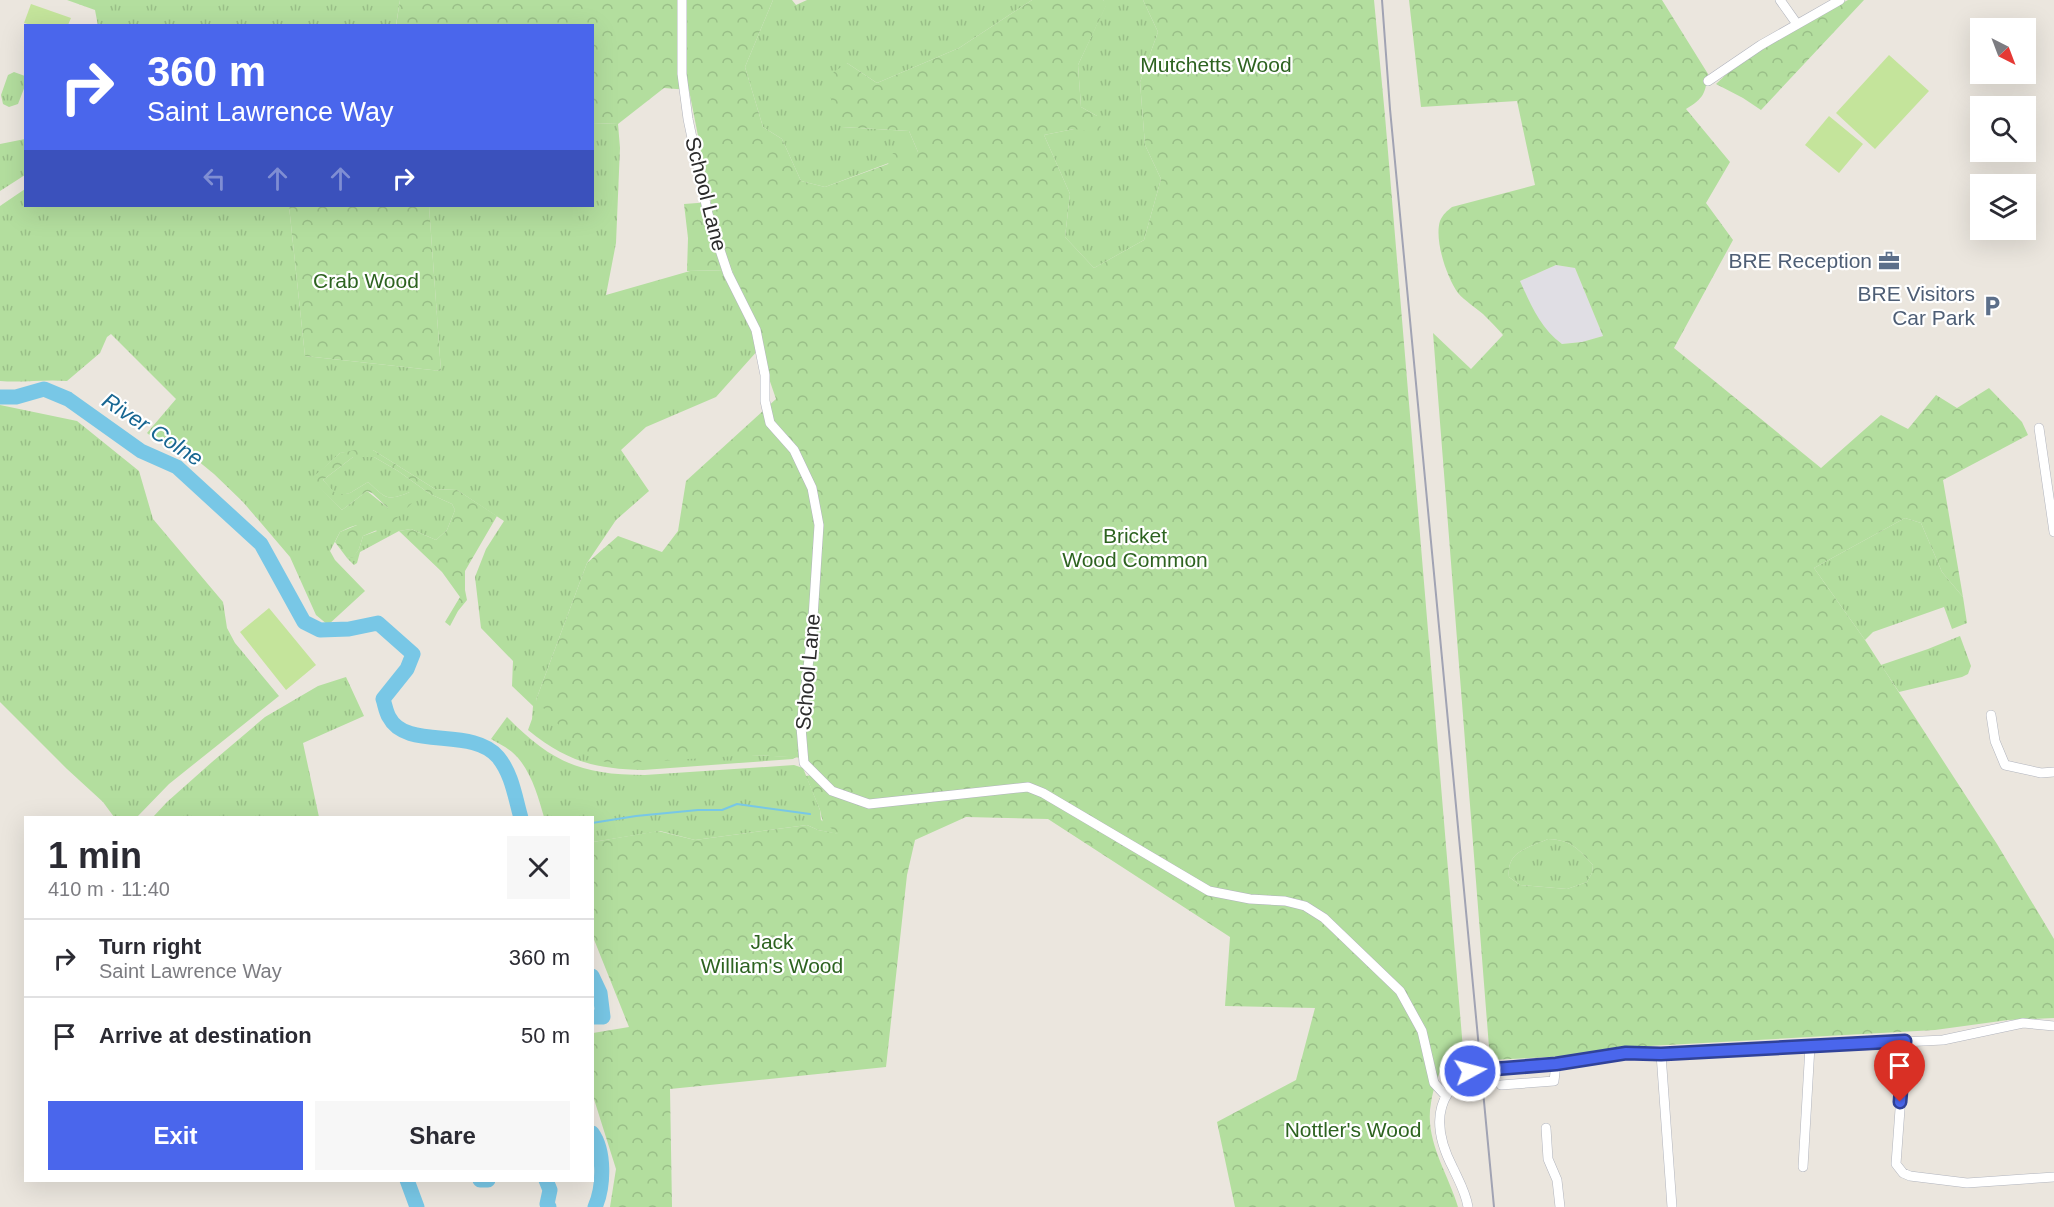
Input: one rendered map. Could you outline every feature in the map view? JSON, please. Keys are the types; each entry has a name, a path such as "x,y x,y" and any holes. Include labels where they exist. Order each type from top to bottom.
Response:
{"street":[{"name":"School Lane","path":"682,0 682,74 688,119 708,214 728,274 756,330 765,375 765,401 770,423 794,450 812,488 819,525 812,633 801,727 804,763 832,791 869,804 1028,787 1043,793 1209,891 1285,901 1305,906 1324,918 1400,991 1422,1031 1434,1083 1446,1096"},
{"path":"1780,0 1797,24"},
{"path":"1708,81 1761,45 1840,0"},
{"path":"2039,428 2054,532"},
{"path":"1991,715 1995,741 2005,765 2041,773 2054,772"},
{"path":"1468,1207 1467,1198 1451,1165 1438,1123 1446,1096 1459,1078 1470,1071 1556,1064 1626,1053 1661,1054 1943,1040 2023,1023 2054,1026"},
{"path":"1905,1041 1896,1164 1900,1171 1910,1176 1967,1183 2054,1177"},
{"path":"1803,1167 1810,1046"},
{"path":"1661,1054 1672,1207"},
{"path":"1501,1085 1554,1081 1556,1064"},
{"path":"1546,1128 1548,1159 1557,1180 1560,1207"}],"shaded area":[{"path":"1556,265 1575,268 1603,336 1582,342 1562,344 1549,334 1533,312 1520,281"}],"green space":[{"path":"67,0 400,0 396,24 98,24 95,10"},
{"name":"Bricket Wood Common","path":"400,0 773,0 745,67 763,127 782,139 801,181 825,187 888,164 893,153 918,152 909,131 842,127 825,84 834,72 847,63 877,83 959,48 1032,0 1103,0 1107,4 1078,65 1081,107 1097,116 1103,134 1074,129 1044,135 1070,194 1065,237 1094,268 1144,240 1161,179 1145,145 1140,82 1158,32 1143,0 1374,0 1463,1049 1445,1058 1433,1092 1430,1117 1438,1156 1458,1207 1235,1207 1217,1122 1296,1080 1315,1008 1225,1006 1230,937 1048,819 966,817 915,840 907,875 886,1067 670,1089 672,1207 610,1207 616,1169 594,1099 594,1033 629,1027 594,940 594,842 658,831 695,840 807,825 818,830 840,834 823,823 806,776 818,774 806,758 751,755 611,764 586,755 536,700 587,563 618,536 662,552 678,531 686,481 776,399 732,270 687,271 688,238 684,204 711,202 689,90 664,88 618,124 594,123 594,24 396,24"},
{"path":"773,0 792,0 796,5 807,0 1032,0 959,48 877,83 847,63 842,127 909,131 918,152 825,187 801,181 782,139 763,127 745,67"},
{"path":"1103,0 1143,0 1158,32 1140,82 1145,145 1161,179 1144,240 1094,268 1065,237 1070,194 1044,135 1074,129 1097,116 1081,107 1078,65 1106,5"},
{"path":"1409,0 1662,0 1708,74 1703,95 1686,109 1730,162 1706,203 1733,240 1674,348 1821,468 1881,415 1908,429 1936,395 1957,408 1989,388 2022,422 2028,435 1943,480 1963,597 1942,572 1921,523 1905,518 1814,568 1865,640 1997,844 2054,939 2054,1018 2008,1020 1935,1030 1631,1047 1567,1056 1490,1060 1433,333 1471,369 1503,335 1458,293 1454,286 1440,248 1440,221 1452,207 1535,185 1517,101 1421,107","holes":["1556,265 1575,268 1603,336 1582,342 1562,344 1542,323 1520,281","1548,839 1569,843 1593,865 1587,882 1567,889 1520,885 1509,877 1509,868 1515,856 1526,848"]},
{"path":"1848,0 1864,0 1761,110 1716,84 1733,68 1771,41"},
{"path":"31,4 71,18 68,24 24,23"},
{"path":"1889,55 1929,91 1875,149 1836,113"},
{"path":"14,72 24,76 24,89 18,104 9,107 3,104 1,95 8,75"},
{"path":"1829,116 1863,144 1839,173 1805,145"},
{"path":"594,123 618,124 620,148 616,243 606,295 690,271 732,270 759,349 716,397 646,427 621,450 649,491 616,520 587,563 536,700 751,755 796,757 643,770 610,768 568,756 542,741 528,730 533,706 512,686 513,661 481,628 475,577 486,549 504,521 457,490 435,489 373,450 340,453 312,479 342,510 367,491 388,508 410,492 396,497 387,497 368,482 350,493 337,496 323,480 353,457 374,457 430,494 452,504 455,510 447,530 436,540 411,529 399,531 360,552 357,563 354,565 347,558 354,556 363,536 377,531 359,525 340,532 330,551 335,560 365,591 328,625 316,615 290,557 243,502 181,447 158,442 147,433 176,399 111,334 107,337 100,353 67,381 0,381 0,206 24,190 24,207 289,207 305,356 441,371 429,207 594,207"},
{"path":"24,139 24,176 0,191 0,144"},
{"name":"Crab Wood","path":"289,207 429,207 441,371 305,356"},
{"path":"0,405 77,421 139,471 153,519 223,602 227,628 235,643 279,696 169,784 138,816 113,816 103,802 0,702"},
{"path":"371,447 435,489 457,490 497,516 465,571 467,600 450,626 445,622 460,597 442,572 399,531 411,529 436,540 447,530 455,510 452,504 430,494 374,457 353,457 323,480 337,495 350,493 368,482 387,497 396,497 410,492 416,499 386,529 379,521 388,508 372,493 367,491 342,510 311,479 340,453"},
{"path":"1905,518 1921,523 1942,572 1963,597 1967,623 1952,629 1944,607 1873,632 1865,640 1814,568"},
{"path":"362,523 372,523 377,530 363,536 354,557 347,558 335,542 340,532"},
{"path":"269,608 316,665 286,690 240,632"},
{"path":"1960,636 1971,666 1968,674 1962,677 1899,692 1881,665 1928,649"},
{"path":"346,677 364,716 303,743 319,816 154,816 265,717 318,686"},
{"path":"507,717 538,745 568,763 585,769 622,774 645,775 794,765 803,768 820,810 821,820 843,835 818,830 807,825 695,840 660,831 594,842 594,816 544,816 533,782 524,766 512,752 491,739"},
{"path":"1548,839 1569,843 1593,865 1587,882 1567,889 1520,885 1509,877 1511,861 1515,856 1526,848"}],"waterway":[{"name":"River Colne","path":"0,397 16,397 44,389 68,399 141,451 177,467 261,544 304,622 320,630 349,629 378,623 413,654 407,669 383,699 389,717 397,727 410,733 472,742 487,748 498,757 507,771 520,816"},
{"path":"594,823 636,816 722,810 737,804 810,814"},
{"name":"River Colne","path":"594,980 600,993 603,1017 594,1017"},
{"name":"River Colne","path":"594,1137 599,1149 602,1169 600,1190 595,1207"},
{"name":"River Colne","path":"408,1182 417,1207"},
{"name":"River Colne","path":"547,1182 550,1190 547,1204 549,1207"}],"railway":[{"path":"1382,0 1390,109 1494,1207"}],"place":[{"name":"BRE Reception","path":"1889,261"},
{"name":"BRE Visitors Car Park","path":"1992,306"}],"route":[{"path":"1470,1071 1556,1064 1626,1053 1661,1054 1905,1041 1900,1102"}],"park label":[{"name":"Mutchetts Wood","path":"1216,65"},
{"name":"Jack William's Wood","path":"772,954"},
{"name":"Nottler's Wood","path":"1353,1130"}]}
